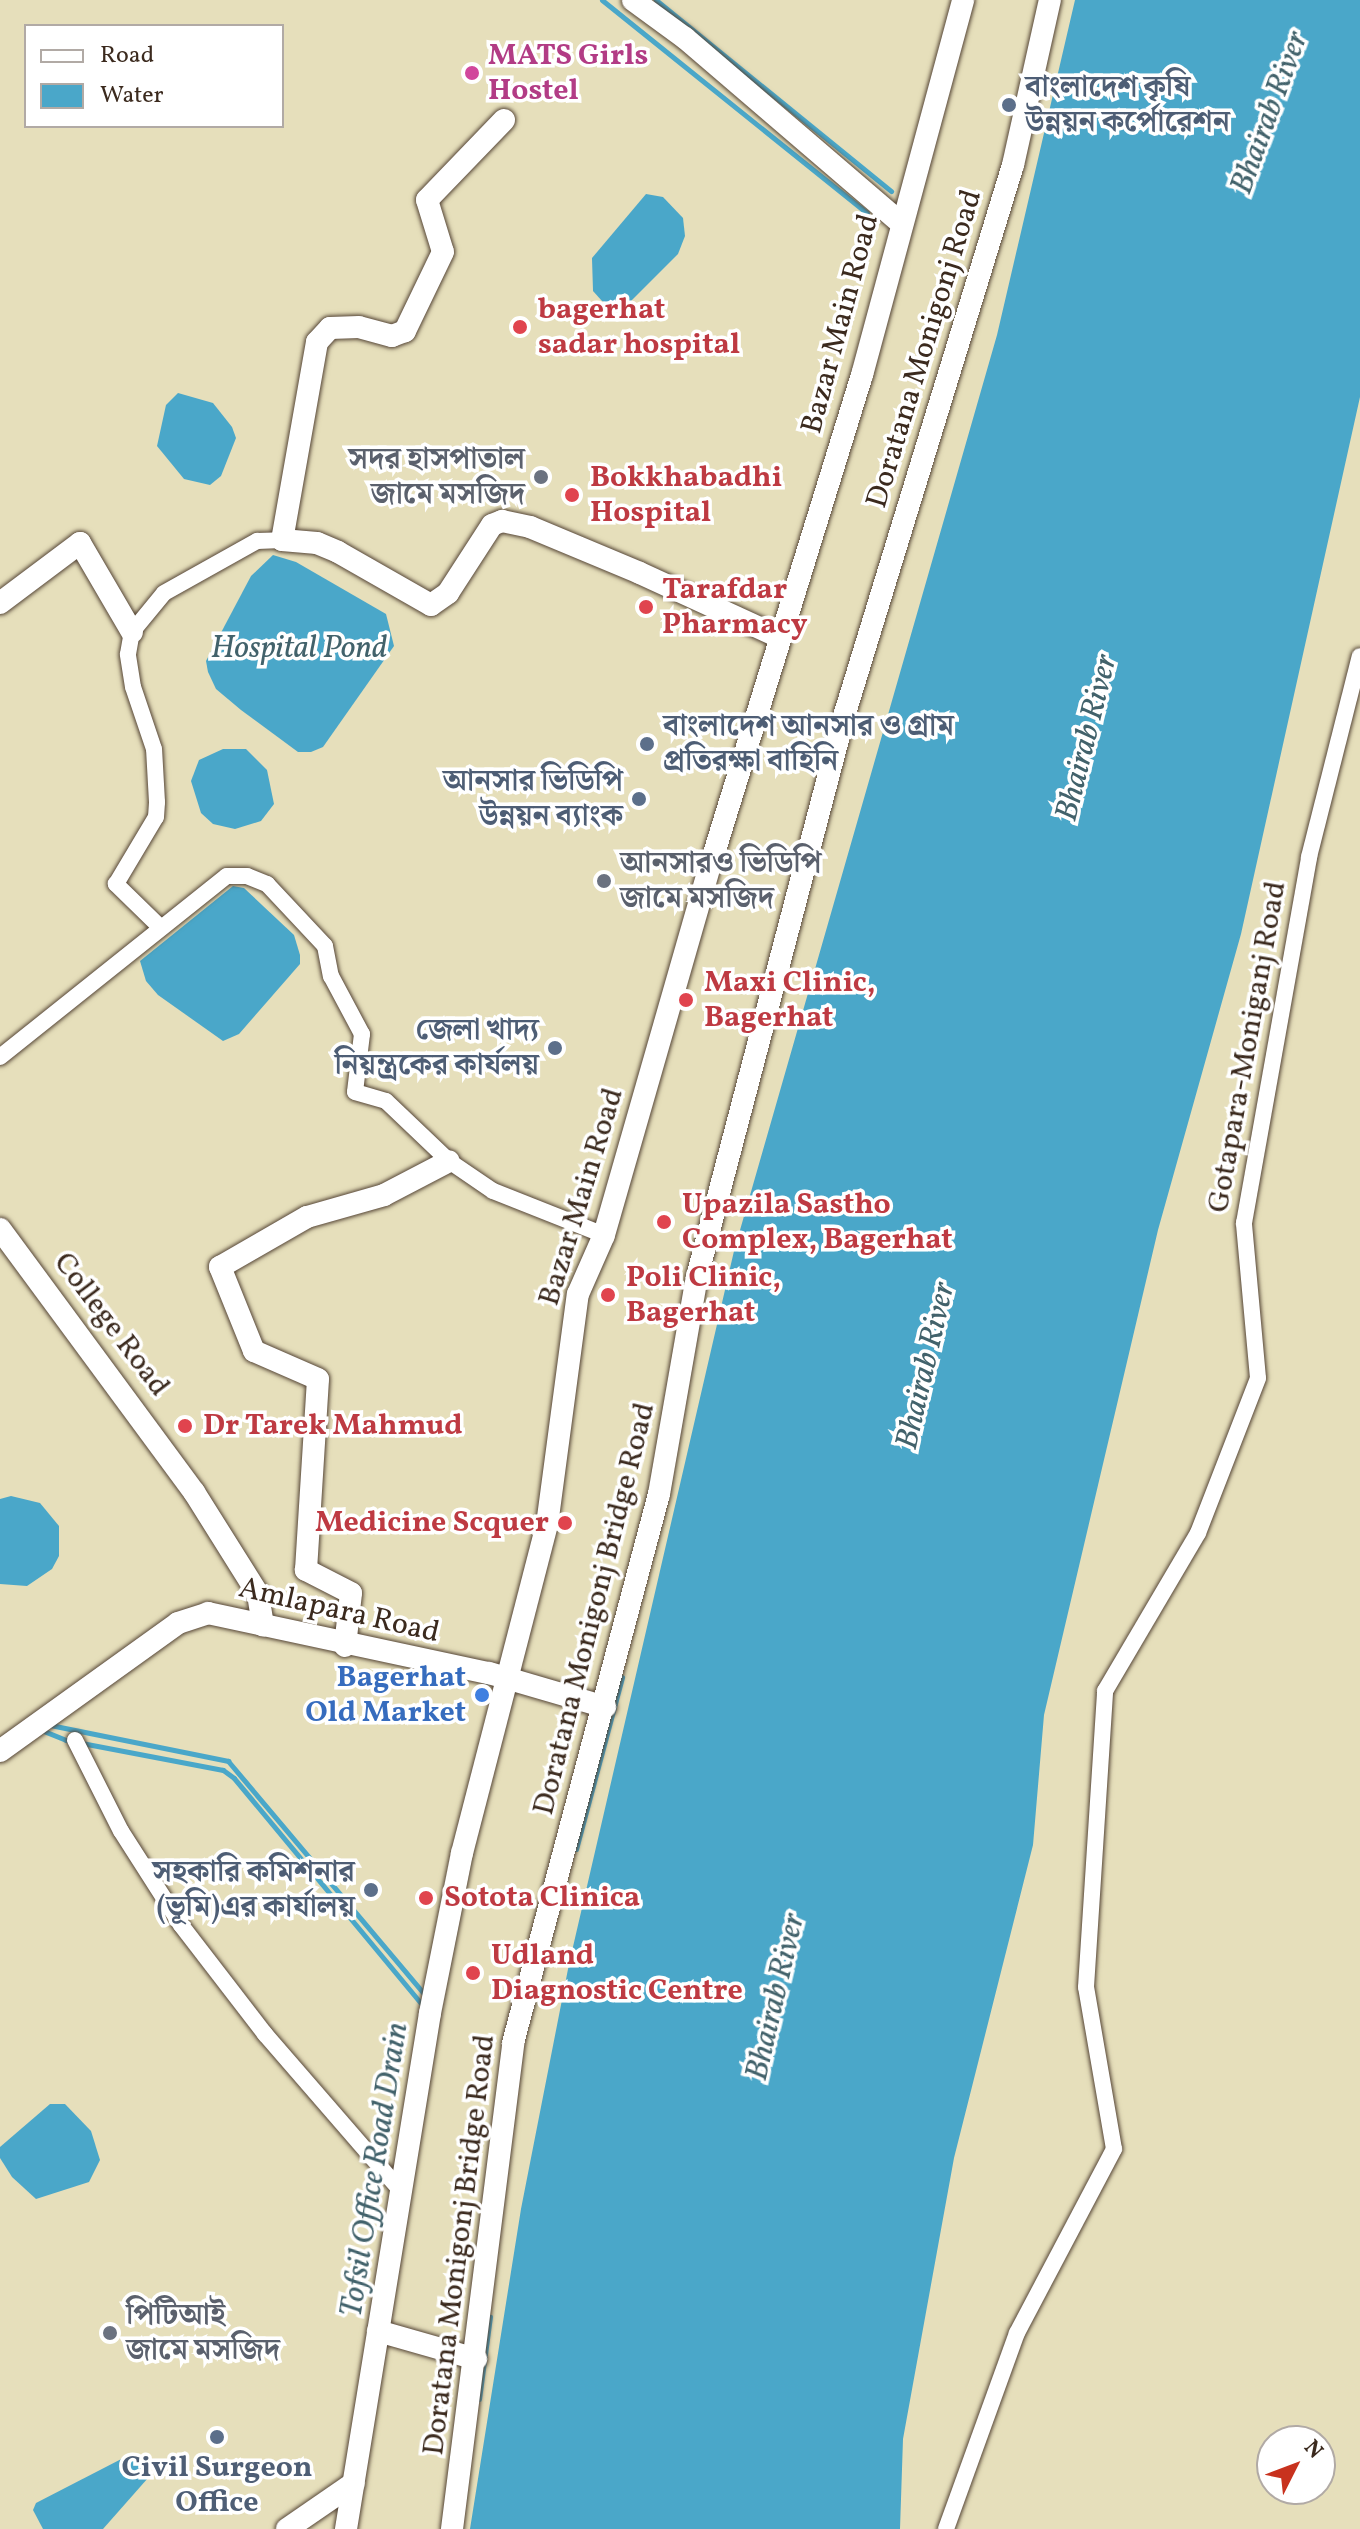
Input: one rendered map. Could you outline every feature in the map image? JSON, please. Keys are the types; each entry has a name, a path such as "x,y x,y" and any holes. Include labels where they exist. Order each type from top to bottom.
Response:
{"street":[{"path":"633,0 685,38 900,222"},
{"name":"Bazar Main Road","path":"346,2529 458,1868 505,1677 529,1610 547,1525 578,1294 604,1235 779,637 862,375 900,222 963,0"},
{"name":"Doratana Monigonj Road","path":"845,713 1013,165 1050,0"},
{"path":"282,540 317,342 330,328 359,327 392,336 405,331 443,252 427,200 504,120"},
{"path":"160,927 116,884 156,817 157,802 154,749 133,687 128,654 132,632 164,593 257,541 317,543 431,605 448,593 492,525 502,521 530,527 640,573 779,637"},
{"path":"0,603 80,543 132,632"},
{"name":"Gotapara-Moniganj Road","path":"946,2529 1017,2333 1114,2149 1086,1987 1105,1691 1198,1533 1258,1378 1244,1223 1309,857 1360,656"},
{"name":"Doratana Monigonj Bridge Road","path":"452,2529 476,2359 513,2043 605,1707 659,1494 697,1277 845,713"},
{"path":"0,1057 227,876 267,884 325,946 331,976 362,1034 355,1092 386,1101 449,1161 493,1191 604,1235"},
{"path":"345,1646 351,1593 306,1570 318,1379 254,1351 220,1267 307,1217 384,1195 449,1161"},
{"name":"College Road","path":"0,1229 194,1492 258,1594 263,1626"},
{"name":"Amlapara Road","path":"0,1751 178,1623 208,1613 233,1614 263,1626 345,1646 505,1677 605,1707"},
{"path":"75,1740 121,1831 181,1925 265,2034 401,2191"},
{"path":"378,2331 476,2359"},
{"path":"287,2529 354,2483"}],"water":[{"name":"Bhairab River","path":"1075,0 1360,0 1360,397 1241,934 1158,1230 1044,1715 1033,1845 954,2158 903,2439 900,2529 470,2529 521,2209 569,1964 734,1251 997,335"},
{"path":"646,194 663,197 683,218 685,236 678,254 624,308 602,301 593,291 592,258"},
{"path":"178,393 213,403 232,427 236,438 221,476 210,485 184,479 157,446 166,405"},
{"name":"Hospital Pond","path":"273,555 296,562 386,614 394,646 323,747 311,752 298,752 241,710 216,689 208,672 206,661 251,576"},
{"path":"223,749 246,749 267,770 274,804 261,821 235,829 213,824 201,813 191,781 199,760"},
{"path":"233,886 244,888 294,935 300,964 239,1034 223,1041 158,995 146,981 140,961"},
{"path":"11,1496 40,1503 59,1526 59,1556 52,1569 27,1586 0,1584 0,1499"},
{"path":"50,2104 65,2104 91,2131 100,2160 89,2182 36,2199 12,2177 0,2158 0,2147"},
{"path":"131,2454 141,2459 148,2478 103,2529 43,2529 33,2510 36,2503"}],"waterway":[{"path":"602,0 867,213"},
{"path":"656,0 891,191"},
{"path":"208,1614 324,1637 345,1647 403,1655 488,1682 506,1673 463,1844 429,2013 234,1778 223,1770 66,1740 34,1727 179,1624 208,1614"},
{"path":"576,1849 622,1677"},
{"name":"Tofsil Office Road Drain","path":"50,1725 228,1761 427,1997"},
{"path":"479,2399 490,2317"}],"place":[{"name":"MATS Girls Hostel","path":"472,73"},
{"name":"বাংলাদেশ কৃষি উন্নয়ন কর্পোরেশন","path":"1009,105"},
{"name":"bagerhat sadar hospital","path":"520,327"},
{"name":"সদর হাসপাতাল জামে মসজিদ","path":"541,477"},
{"name":"Bokkhabadhi Hospital","path":"572,495"},
{"name":"Tarafdar Pharmacy","path":"646,607"},
{"name":"বাংলাদেশ আনসার ও গ্রাম প্রতিরক্ষা বাহিনি","path":"647,744"},
{"name":"আনসার ভিডিপি উন্নয়ন ব্যাংক","path":"639,799"},
{"name":"আনসারও ভিডিপি জামে মসজিদ","path":"604,881"},
{"name":"Maxi Clinic, Bagerhat","path":"686,1000"},
{"name":"জেলা খাদ্য নিয়ন্ত্রকের কার্যলয়","path":"555,1048"},
{"name":"Upazila Sastho Complex, Bagerhat","path":"664,1222"},
{"name":"Poli Clinic, Bagerhat","path":"608,1295"},
{"name":"Dr Tarek Mahmud","path":"185,1426"},
{"name":"Medicine Scquer","path":"565,1523"},
{"name":"Bagerhat Old Market","path":"482,1695"},
{"name":"সহকারি কমিশনার (ভূমি)এর কার্যালয়","path":"371,1890"},
{"name":"Sotota Clinica","path":"426,1898"},
{"name":"Udland Diagnostic Centre","path":"473,1973"},
{"name":"পিটিআই জামে মসজিদ","path":"110,2333"},
{"name":"Civil Surgeon Office","path":"217,2437"}]}
